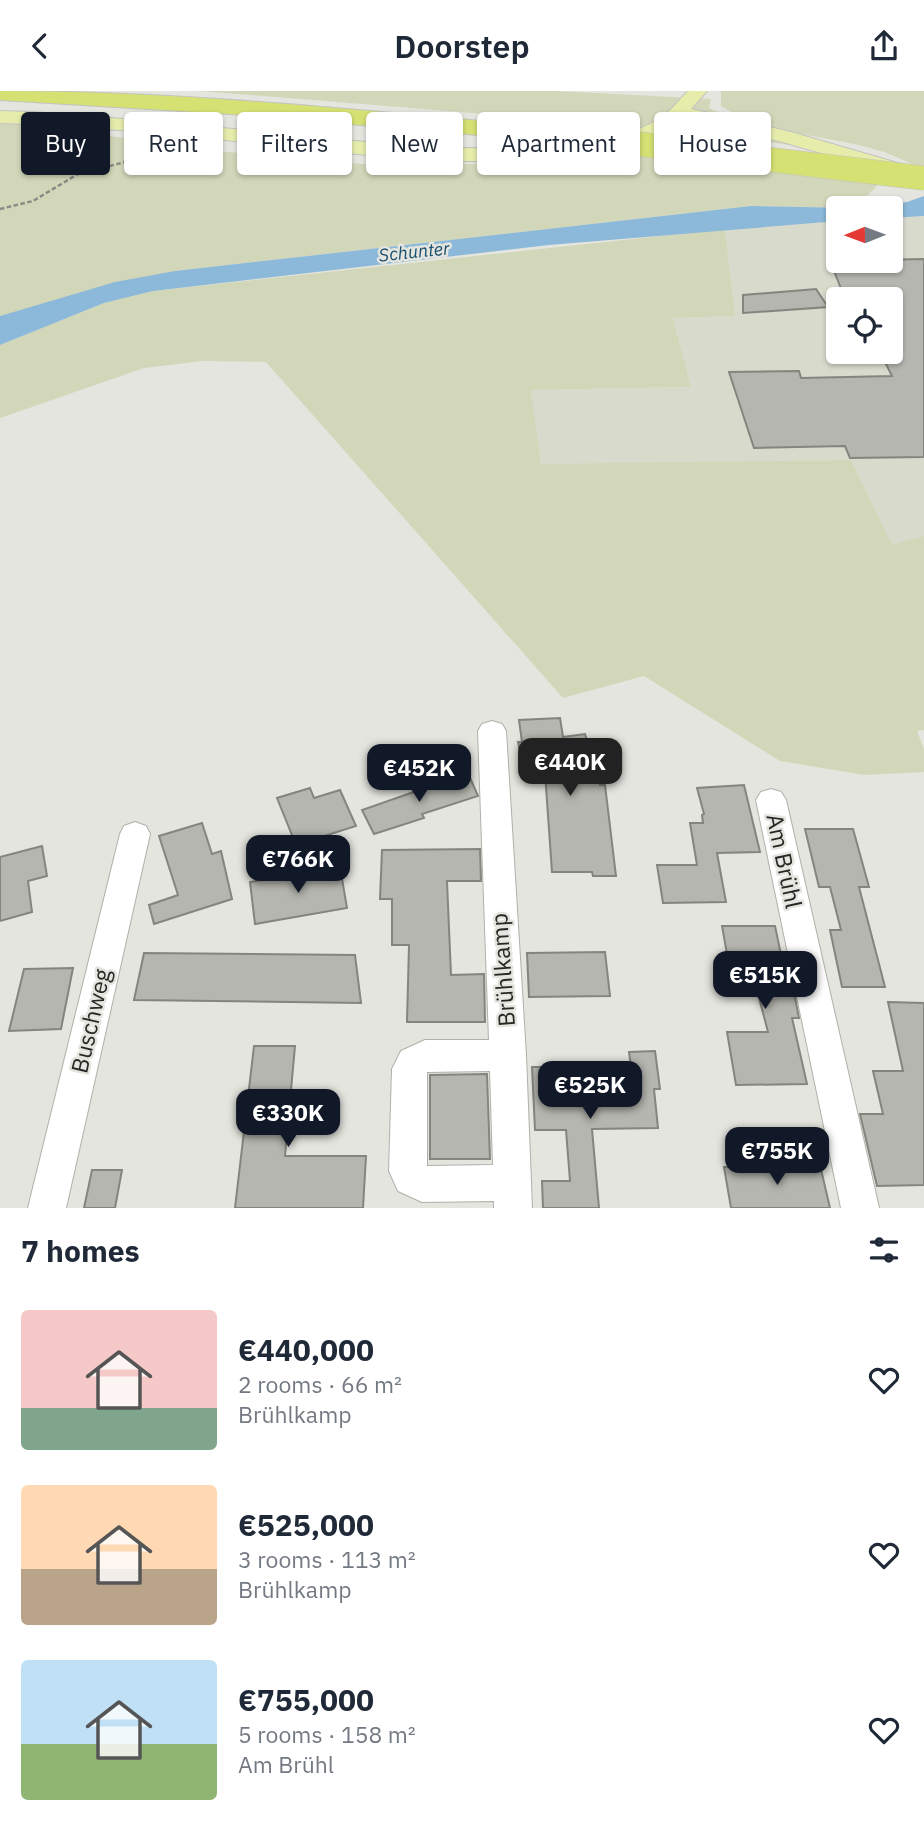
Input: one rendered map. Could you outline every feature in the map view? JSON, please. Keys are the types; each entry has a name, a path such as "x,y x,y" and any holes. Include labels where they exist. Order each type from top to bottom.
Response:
{"highway":[{"path":"108,91 378,110 614,131 918,173"},
{"path":"0,94 256,109 572,136 918,173"}],"main road":[{"path":"682,112 698,91"},
{"path":"0,117 414,151 506,155 569,150 607,143 654,127"},
{"path":"771,134 918,173"}],"street":[{"name":"Brühlkamp","path":"492,731 498,893 509,1055 512,1195"},
{"name":"Am Brühl","path":"771,800 860,1208"},
{"name":"Buschweg","path":"47,1208 135,834"},
{"path":"509,1055 425,1056 413,1062 410,1069 408,1171 416,1182 422,1184 512,1195"}],"path":[{"path":"0,209 33,201 78,174 124,162"}],"shaded area":[{"path":"924,216 924,536 892,546 851,460 541,465 531,390 691,387 673,318 735,316 725,229 826,222 826,273 903,273 903,217"}],"green space":[{"path":"200,91 556,91 711,99 709,108 717,112 654,112 654,129 640,127 640,112 460,112"},
{"path":"721,91 924,91 924,169 864,146 771,126 771,112 732,112 721,106"},
{"path":"21,123 21,175 110,175 110,136 124,138 124,175 223,175 223,151 237,153 237,175 352,175 352,163 366,164 366,175 463,175 463,164 477,164 477,175 640,175 640,150 654,152 654,175 771,175 771,166 883,179 867,196 826,196 826,207 751,206 175,271 0,316 0,124"},
{"path":"771,129 860,153 771,143"},
{"path":"725,229 735,316 673,318 691,387 531,390 541,464 851,460 892,545 924,536 924,730 917,731 924,749 924,772 864,775 780,761 644,676 563,698 266,362 203,361 144,368 0,418 0,345 104,303 153,291"}],"water":[{"path":"924,196 924,216 903,217 903,202"},
{"name":"Schunter","path":"751,206 826,207 826,222 549,245 153,291 104,303 0,345 0,316 115,282 175,271"}],"building":[{"path":"903,259 924,259 924,457 850,458 845,446 754,448 729,372 799,371 801,378 892,376 886,364 903,364 903,287 840,287 835,273 903,273"},
{"path":"816,289 826,307 743,313 743,295"},
{"path":"560,718 563,737 585,734 600,785 605,785 616,876 593,876 592,872 552,872 545,773 526,775 518,742 522,742 519,720"},
{"path":"468,773 478,796 422,814 424,818 374,834 362,810"},
{"path":"744,785 760,852 717,853 726,902 663,903 657,865 697,865 690,823 703,823 704,814 697,788"},
{"path":"310,788 314,798 340,790 356,826 296,845 277,798"},
{"path":"202,823 212,854 221,851 232,899 154,924 149,905 178,895 159,836"},
{"path":"805,829 853,829 869,887 859,887 885,987 842,987 830,930 841,930 830,887 819,887"},
{"path":"42,846 47,876 28,881 32,912 0,921 0,857"},
{"path":"480,849 481,881 447,881 451,975 484,974 485,1022 407,1022 409,945 392,945 392,899 380,899 382,850"},
{"path":"340,867 347,908 255,924 250,882"},
{"path":"722,926 775,926 788,988 793,988 799,1018 792,1018 807,1084 736,1085 727,1032 768,1032 752,971 730,971"},
{"path":"605,952 610,996 529,997 527,953"},
{"path":"144,953 355,955 361,1003 134,1000"},
{"path":"73,968 61,1029 9,1031 24,969"},
{"path":"888,1002 924,1003 924,1185 877,1186 860,1114 883,1114 873,1071 903,1071"},
{"path":"254,1046 295,1046 285,1156 366,1156 363,1208 235,1208"},
{"path":"655,1051 660,1089 654,1089 658,1128 592,1129 599,1208 543,1208 542,1181 570,1181 566,1130 535,1130 532,1067 581,1067 583,1090 634,1090 629,1052"},
{"path":"487,1074 490,1159 430,1159 430,1075"},
{"path":"820,1165 830,1208 731,1208 724,1167"},
{"path":"92,1170 122,1170 115,1208 84,1208"}]}
